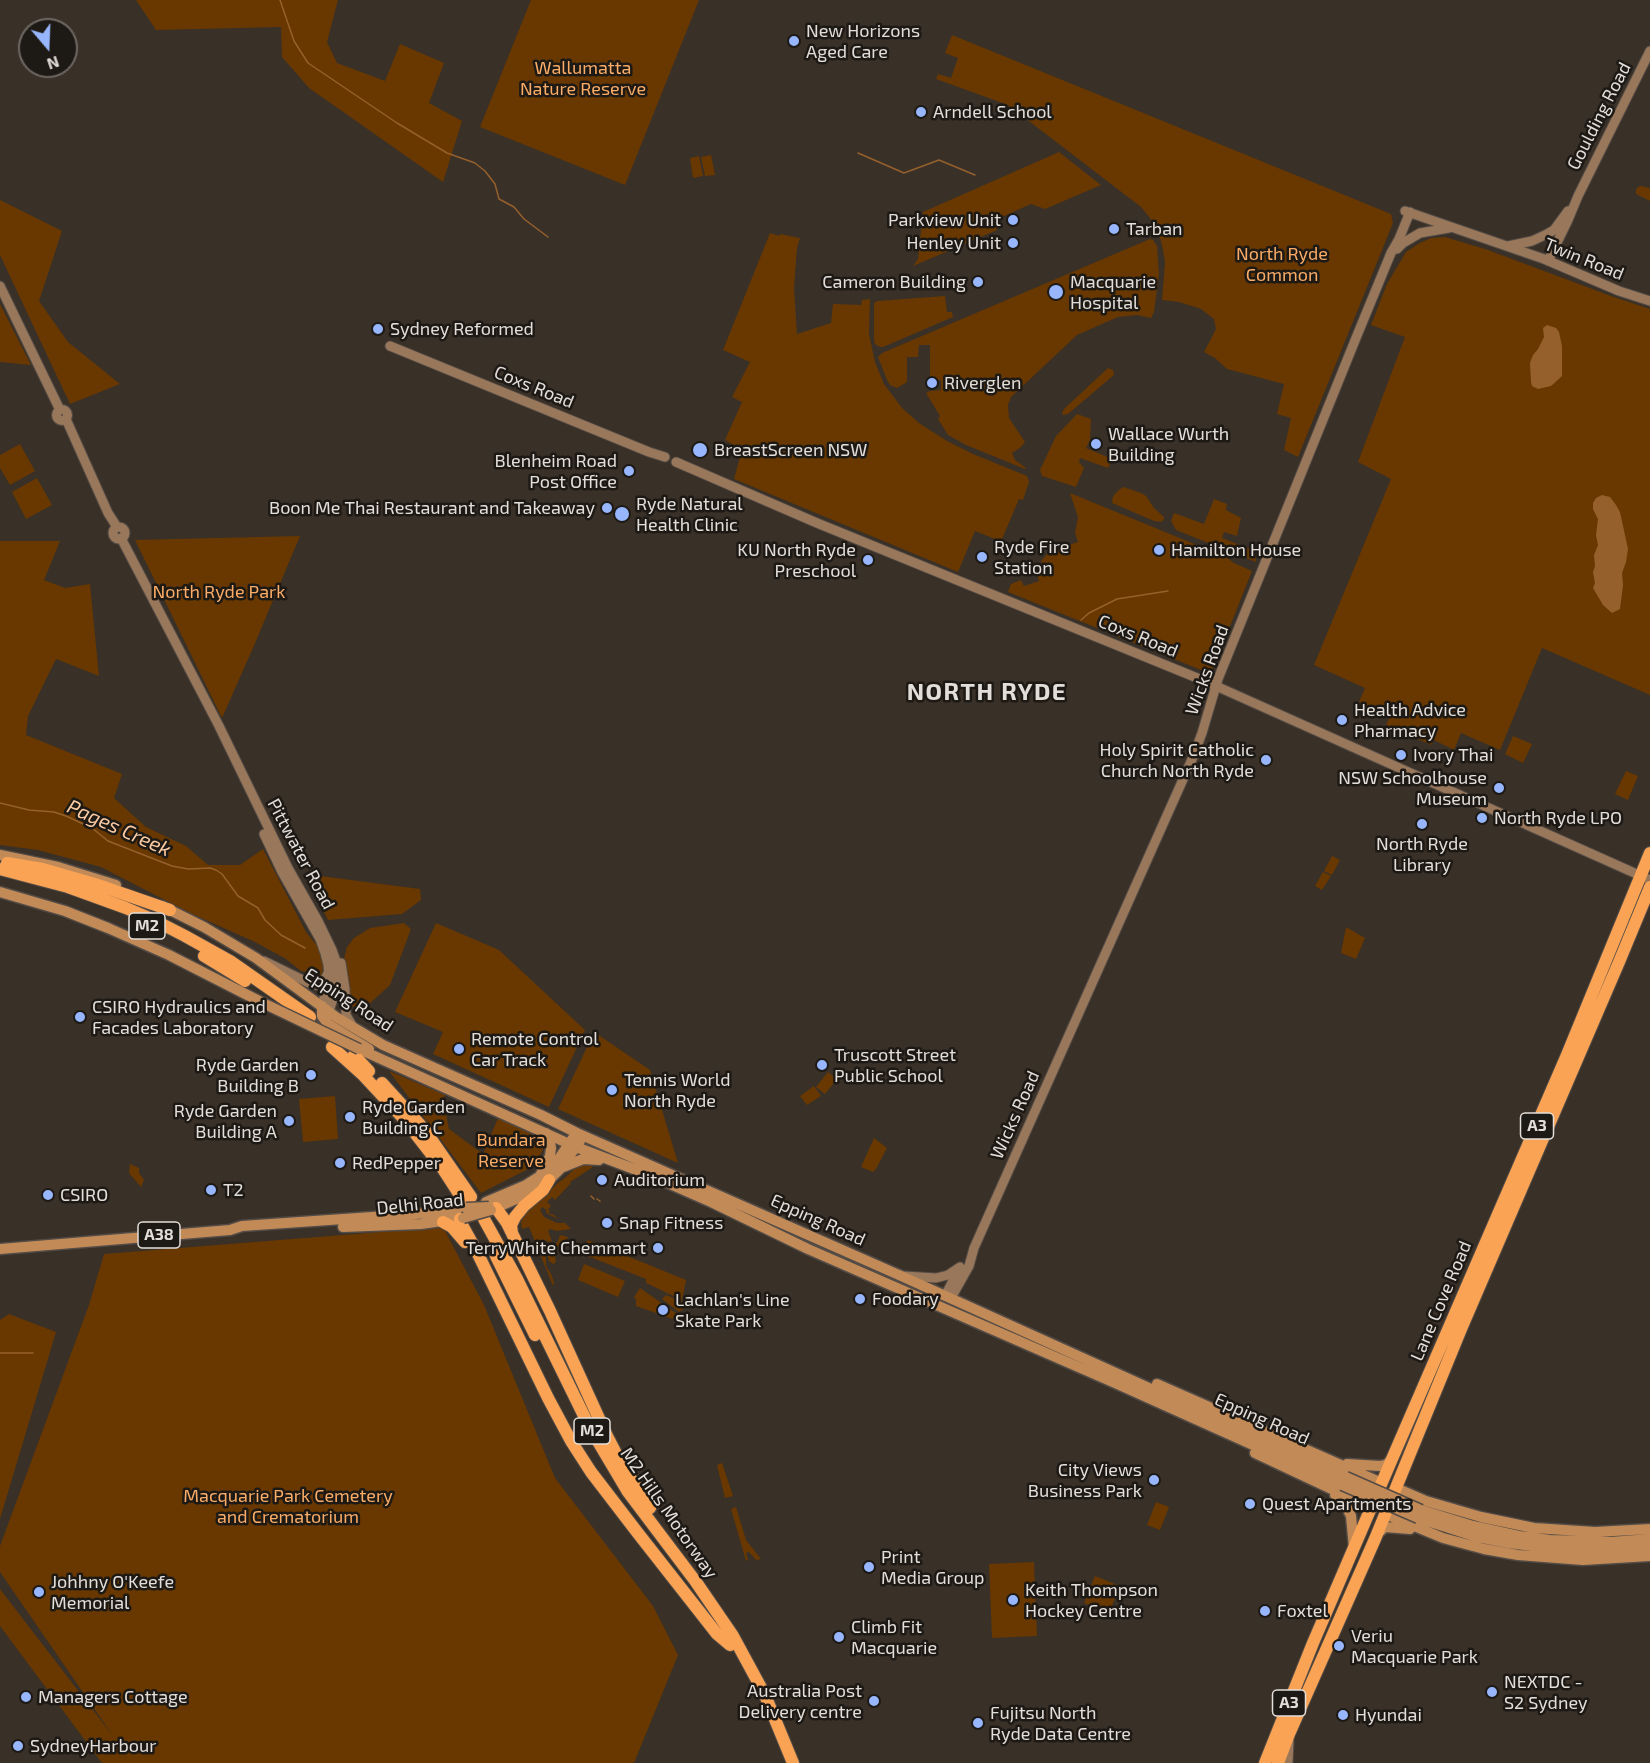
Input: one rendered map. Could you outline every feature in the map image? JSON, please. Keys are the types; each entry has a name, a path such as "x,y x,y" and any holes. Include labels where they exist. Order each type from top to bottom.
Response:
{"highway":[{"name":"Lane Cove Road","path":"1265,1763 1313,1643 1382,1482 1645,878 1650,853"},
{"name":"M2","path":"0,862 43,869 170,910"},
{"name":"M2","path":"0,869 68,887 154,920 230,961 288,1000 319,1016"},
{"name":"M2","path":"0,877 74,897 144,924 207,957 281,1005"},
{"name":"Lane Cove Road","path":"1278,1763 1650,887"},
{"path":"332,1047 362,1074 404,1119 443,1169 463,1209"},
{"path":"356,1052 424,1129 463,1209 461,1224 571,1441 591,1472 717,1635 730,1645"},
{"path":"512,1234 511,1225 515,1217 543,1190 544,1179"},
{"path":"487,1211 504,1217 622,1465 642,1498 713,1598 727,1627"},
{"name":"M2 Hills Motorway","path":"487,1211 590,1428 612,1468 727,1627 793,1763"},
{"name":"M2 Hills Motorway","path":"487,1211 504,1272 577,1421 603,1468 635,1515 697,1596 763,1699"},
{"path":"443,1222 449,1224 465,1243 493,1286"},
{"path":"1382,1482 1396,1488"},
{"path":"1372,1508 1385,1514"},
{"name":"M2 Hills Motorway","path":"773,1723 786,1763"}],"main road":[{"name":"Goulding Road","path":"1546,260 1568,220 1650,51"},
{"name":"Goulding Road","path":"1539,239 1554,230 1578,196"},
{"name":"Twin Road","path":"1407,212 1546,260 1619,291 1650,301"},
{"name":"Wicks Road","path":"942,1308 969,1266 970,1259 1192,757 1216,686 1389,257 1399,238 1407,212"},
{"path":"1546,260 1563,218"},
{"path":"1389,257 1414,236 1426,231 1454,228"},
{"name":"Twin Road","path":"1505,246 1539,239"},
{"name":"Pittwater Road","path":"0,286 60,410 67,411 66,419 108,513 117,527 113,535 121,538 219,726 321,933 332,950 336,961 335,993 319,1016"},
{"name":"Coxs Road","path":"390,346 665,457 667,464 671,465 676,462 817,523 1216,686 1645,878"},
{"name":"Epping Road","path":"0,855 41,863 101,880 134,892 204,927 256,958 356,1052 395,1064 573,1145 734,1212 808,1249 1344,1486 1477,1537 1528,1546 1590,1551 1650,1548"},
{"name":"Epping Road","path":"0,892 55,908 108,928 169,955 263,1003 319,1016 355,1029 383,1045 1073,1354 1344,1486"},
{"name":"Pittwater Road","path":"319,1016 328,985 329,971 321,933"},
{"path":"332,950 338,956 343,971 346,1017 355,1029"},
{"path":"256,958 313,985 324,981 329,971"},
{"path":"319,1016 331,1027 395,1064"},
{"path":"544,1179 551,1148 546,1133"},
{"name":"Delhi Road","path":"0,1249 230,1230 242,1226 336,1221 463,1209 487,1211 518,1189 544,1179 560,1169 580,1134"},
{"name":"Delhi Road","path":"544,1179 573,1145"},
{"path":"560,1169 583,1159 611,1160"},
{"name":"Delhi Road","path":"230,1230 243,1233 301,1228 443,1222 463,1209"},
{"name":"Wicks Road","path":"948,1297 960,1267 970,1259"},
{"path":"899,1275 936,1278 948,1275 960,1267"},
{"path":"1073,1354 1131,1372 1382,1482"},
{"path":"1114,1383 1177,1417 1328,1489 1345,1504 1351,1516 1354,1550"},
{"path":"1338,1463 1380,1466 1386,1465 1392,1459"},
{"path":"1344,1486 1354,1495 1361,1490 1365,1483 1358,1472"},
{"path":"1401,1474 1414,1496 1425,1531"},
{"path":"1328,1489 1344,1486 1372,1508"},
{"path":"1396,1488 1414,1496"},
{"path":"1385,1514 1419,1513 1481,1517 1534,1528 1595,1532 1650,1529"},
{"name":"Epping Road","path":"1419,1513 1496,1532 1550,1540 1611,1542 1650,1539"},
{"path":"1375,1539 1385,1527 1425,1531 1484,1549 1541,1558 1600,1560 1650,1556"},
{"path":"1288,1763 1289,1734"}],"green space":[{"path":"136,0 338,0 327,42 337,63 385,81 400,44 444,63 429,103 462,121 443,182 309,88 282,57 281,27 156,30"},
{"name":"Wallumatta Nature Reserve","path":"531,0 699,0 625,185 480,127"},
{"name":"North Ryde Common","path":"952,35 1391,214 1393,223 1298,457 1284,450 1291,418 1277,414 1284,384 1227,369 1204,352 1216,329 1214,319 1201,309 1179,302 1162,300 1165,262 1162,245 1158,231 1141,207 1008,105 936,79 938,74 951,78 958,58 945,53"},
{"path":"1059,152 1101,185 1045,209 1031,204 993,221 997,230 913,266 918,259 923,212"},
{"path":"711,155 715,175 705,176 701,157"},
{"path":"699,156 703,176 693,178 690,158"},
{"path":"1640,186 1650,188 1650,201 1636,194 1636,189"},
{"path":"0,200 62,231 39,301 68,342 120,384 70,404 0,255"},
{"path":"770,233 800,238 794,288 797,334 831,323 833,304 861,305 862,300 870,299 869,334 875,362 884,384 902,408 919,423 947,441 1027,476 1029,482 1023,500 1019,499 1002,539 1006,541 1005,543 975,531 958,572 734,479 742,450 725,440 742,402 732,397 750,362 723,350"},
{"path":"1445,237 1488,250 1650,309 1650,695 1542,648 1500,750 1461,733 1454,750 1434,740 1431,745 1386,725 1390,716 1359,702 1365,688 1314,665 1391,479 1358,462 1405,337 1371,325 1387,284 1406,252 1431,238"},
{"path":"1150,239 1157,246 1159,273 1154,312 1151,318 1137,315 1118,317 1077,335 1011,397 1008,405 1009,418 1025,442 1012,453 1015,460 1025,469 966,445 948,435 926,393 941,390 941,380 930,380 930,345 919,345 918,357 907,357 907,382 897,388 890,385 887,380 878,357 882,353"},
{"path":"945,296 947,312 952,312 953,317 883,347 875,344 874,303"},
{"path":"0,304 31,365 0,362"},
{"path":"1108,368 1113,370 1114,375 1068,414 1063,415 1064,409"},
{"path":"1077,414 1091,419 1090,440 1086,448 1112,459 1108,468 1080,458 1079,462 1084,468 1076,487 1042,476 1040,470 1056,436"},
{"path":"20,444 35,471 10,485 0,468 0,455"},
{"path":"37,478 52,505 26,519 12,492"},
{"path":"1124,487 1146,496 1164,519 1161,522 1154,521 1112,503 1113,496"},
{"path":"1070,493 1226,557 1252,571 1211,674 1008,592 1011,584 1021,580 1024,586 1039,581 1037,574 1045,571 1041,561 1051,550 1078,542 1075,533 1078,517"},
{"path":"1214,499 1227,504 1226,510 1241,518 1237,536 1224,532 1222,538 1255,551 1256,562 1176,530 1171,521 1174,513 1204,524"},
{"name":"North Ryde Park","path":"300,536 253,648 222,718 135,540"},
{"path":"0,541 60,541 44,580 65,588 90,584 99,676 56,659 28,716 26,735 122,774 114,798 146,827 186,846 208,865 240,865 263,849 306,932 319,948 323,965 322,974 318,979 255,942 190,913 101,867 38,850 0,845"},
{"path":"1513,736 1532,744 1523,763 1505,754"},
{"path":"1626,771 1638,776 1628,800 1615,794"},
{"path":"1332,856 1340,860 1332,875 1324,871"},
{"path":"1323,872 1331,876 1322,890 1315,886"},
{"path":"305,874 420,889 421,900 402,914 328,920"},
{"path":"404,923 411,929 390,985 367,1006 361,1008 352,1006 343,963 347,947 354,938 370,928"},
{"path":"436,923 499,950 585,1030 549,1107 433,1054 443,1032 395,1012"},
{"path":"1346,927 1365,938 1356,959 1341,953"},
{"name":"Tennis World North Ryde","path":"594,1032 650,1070 678,1163 558,1109"},
{"name":"Bundara Reserve","path":"389,1071 445,1095 443,1099 449,1129 483,1154 498,1118 534,1133 544,1148 534,1166 481,1193"},
{"path":"828,1072 837,1079 825,1094 816,1087"},
{"path":"814,1086 821,1096 807,1105 800,1096"},
{"path":"335,1096 338,1139 303,1142 299,1099"},
{"path":"874,1138 887,1148 873,1172 861,1167"},
{"path":"130,1164 139,1168 139,1173 144,1180 141,1187 129,1173"},
{"path":"585,1164 593,1167 570,1182 555,1200 552,1197 547,1202 551,1206 548,1213 558,1219 546,1213 543,1207 540,1210 544,1217 557,1223 565,1223 571,1229 557,1231 550,1229 548,1231 552,1241 542,1239 538,1242 538,1247 546,1256 546,1266 554,1282 553,1286 529,1227 522,1229 521,1222 526,1213 559,1182 575,1168"},
{"name":"Macquarie Park Cemetery and Crematorium","path":"443,1227 484,1305 555,1478 653,1606 678,1655 634,1763 102,1763 0,1626 0,1589 113,1736 0,1572 0,1546 89,1305 104,1254"},
{"path":"560,1235 568,1237 564,1245 558,1247 556,1262 553,1264 549,1261 547,1252 541,1247 553,1246"},
{"path":"588,1240 686,1280 682,1300 646,1283 646,1279 580,1253"},
{"path":"584,1264 625,1281 618,1297 578,1280"},
{"path":"640,1288 677,1314 673,1319 636,1306 634,1297"},
{"path":"666,1295 683,1302 683,1309 679,1312 662,1299"},
{"path":"9,1314 56,1332 0,1519 0,1320"},
{"path":"722,1463 733,1496 725,1498 717,1465"},
{"path":"1156,1502 1169,1507 1160,1530 1147,1525"},
{"path":"736,1507 746,1540 761,1559 756,1560 749,1552 746,1553 748,1560 746,1561 731,1509"},
{"name":"Keith Thompson Hockey Centre","path":"1034,1562 1037,1636 992,1638 989,1564"},
{"path":"1095,1576 1120,1586 1109,1613 1084,1603"}],"shaded area":[{"path":"1547,325 1556,328 1559,332 1562,346 1562,376 1551,386 1538,389 1532,386 1530,363 1544,337 1543,328"},
{"path":"1602,495 1610,497 1620,512 1628,549 1622,573 1620,609 1612,613 1603,605 1593,588 1595,583 1594,555 1598,545 1596,535 1598,519 1593,503"}],"waterway":[{"path":"280,0 294,41 308,63 397,123 447,153 475,163 495,184 499,199 514,207 524,219 548,237"},
{"path":"858,153 904,173 939,160 975,175"},
{"path":"1081,620 1089,613 1117,599 1168,591"},
{"name":"Pages Creek","path":"0,803 66,816 92,828 108,841 172,866 216,870 222,874 238,896 258,908 265,920 281,935 305,948"},
{"path":"591,1196 594,1199"},
{"path":"0,1353 33,1353"}],"tunnel":[{"path":"310,1017 354,1055"}],"place":[{"name":"New Horizons Aged Care","path":"794,41"},
{"name":"Arndell School","path":"921,112"},
{"name":"Parkview Unit","path":"1013,220"},
{"name":"Tarban","path":"1114,229"},
{"name":"Henley Unit","path":"1013,243"},
{"name":"Cameron Building","path":"978,282"},
{"name":"Macquarie Hospital","path":"1056,292"},
{"name":"Sydney Reformed","path":"378,329"},
{"name":"Riverglen","path":"932,383"},
{"name":"Wallace Wurth Building","path":"1096,444"},
{"name":"BreastScreen NSW","path":"700,450"},
{"name":"Blenheim Road Post Office","path":"629,471"},
{"name":"Boon Me Thai Restaurant and Takeaway","path":"607,508"},
{"name":"Ryde Natural Health Clinic","path":"622,514"},
{"name":"Hamilton House","path":"1159,550"},
{"name":"Ryde Fire Station","path":"982,557"},
{"name":"KU North Ryde Preschool","path":"868,560"},
{"name":"Health Advice Pharmacy","path":"1342,720"},
{"name":"Ivory Thai","path":"1401,755"},
{"name":"Holy Spirit Catholic Church North Ryde","path":"1266,760"},
{"name":"NSW Schoolhouse Museum","path":"1499,788"},
{"name":"North Ryde LPO","path":"1482,818"},
{"name":"North Ryde Library","path":"1422,824"},
{"name":"CSIRO Hydraulics and Facades Laboratory","path":"80,1017"},
{"name":"Remote Control Car Track","path":"459,1049"},
{"name":"Truscott Street Public School","path":"822,1065"},
{"name":"Ryde Garden Building B","path":"311,1075"},
{"name":"Tennis World North Ryde","path":"612,1090"},
{"name":"Ryde Garden Building C","path":"350,1117"},
{"name":"Ryde Garden Building A","path":"289,1121"},
{"name":"RedPepper","path":"340,1163"},
{"name":"Auditorium","path":"602,1180"},
{"name":"T2","path":"211,1190"},
{"name":"CSIRO","path":"48,1195"},
{"name":"Snap Fitness","path":"607,1223"},
{"name":"TerryWhite Chemmart","path":"658,1248"},
{"name":"Foodary","path":"860,1299"},
{"name":"Lachlan's Line Skate Park","path":"663,1310"},
{"name":"City Views Business Park","path":"1154,1480"},
{"name":"Quest Apartments","path":"1250,1504"},
{"name":"Print Media Group","path":"869,1567"},
{"name":"Johhny O'Keefe Memorial","path":"39,1592"},
{"name":"Keith Thompson Hockey Centre","path":"1013,1600"},
{"name":"Foxtel","path":"1265,1611"},
{"name":"Climb Fit Macquarie","path":"839,1637"},
{"name":"Veriu Macquarie Park","path":"1339,1646"},
{"name":"NEXTDC - S2 Sydney","path":"1492,1692"},
{"name":"Managers Cottage","path":"26,1697"},
{"name":"Australia Post Delivery centre","path":"874,1701"},
{"name":"Hyundai","path":"1343,1715"},
{"name":"Fujitsu North Ryde Data Centre","path":"978,1723"},
{"name":"SydneyHarbour","path":"18,1746"}],"district":[{"name":"NORTH RYDE","path":"987,692"}]}
